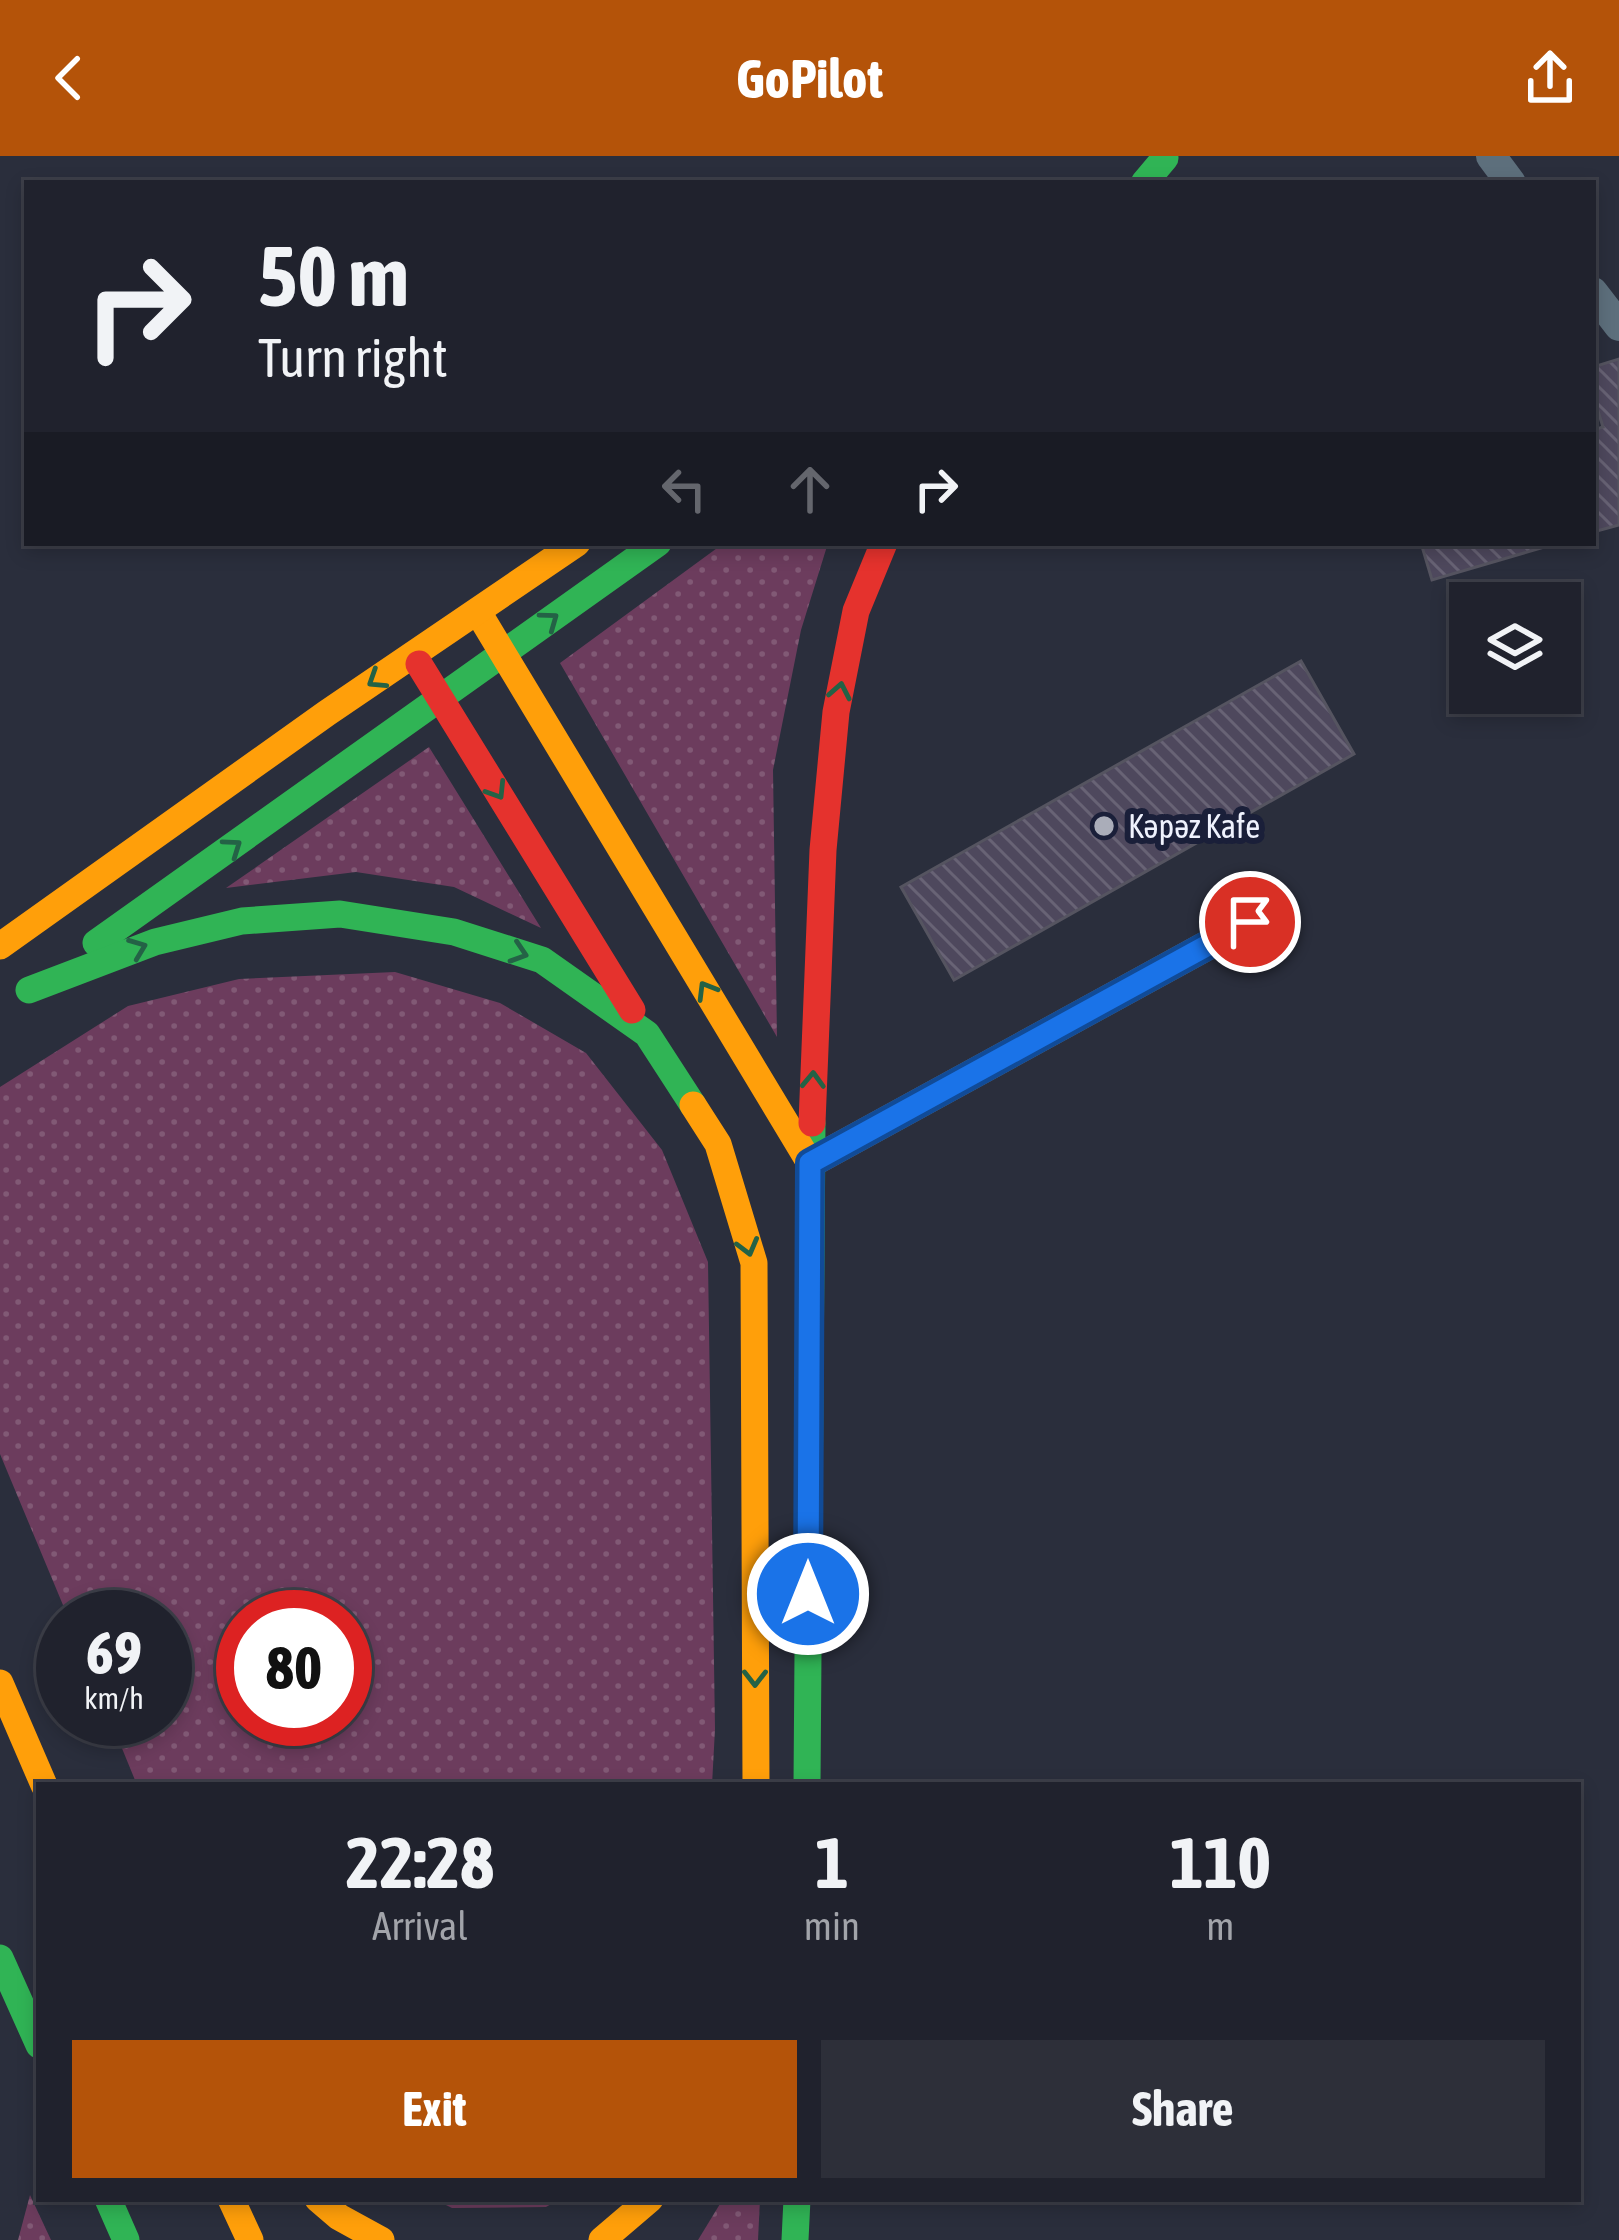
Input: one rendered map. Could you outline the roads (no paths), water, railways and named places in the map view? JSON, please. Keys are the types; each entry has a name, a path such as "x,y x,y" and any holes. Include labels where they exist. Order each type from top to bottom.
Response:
{"main road":[{"path":"1123,180 1166,157"},
{"path":"1144,180 1166,157"},
{"path":"0,946 328,712 573,546"},
{"path":"0,1011 654,546"},
{"path":"807,1782 810,1163 823,850 836,712 856,611 883,546"},
{"path":"478,613 810,1163"},
{"path":"414,656 718,1144 754,1263 756,1782"},
{"path":"29,990 155,941 242,921 340,914 454,932 542,960 647,1034"},
{"path":"0,1683 43,1782"},
{"path":"0,1958 36,2038"},
{"path":"109,2202 126,2240"},
{"path":"232,2202 250,2240"},
{"path":"321,2202 338,2217 381,2240"},
{"path":"602,2240 646,2202"},
{"path":"795,2240 797,2202"}],"lane":[{"path":"1596,296 1619,326"},
{"path":"810,1163 1250,922"}],"place":[{"name":"Kəpəz Kafe","path":"1104,826"}]}
